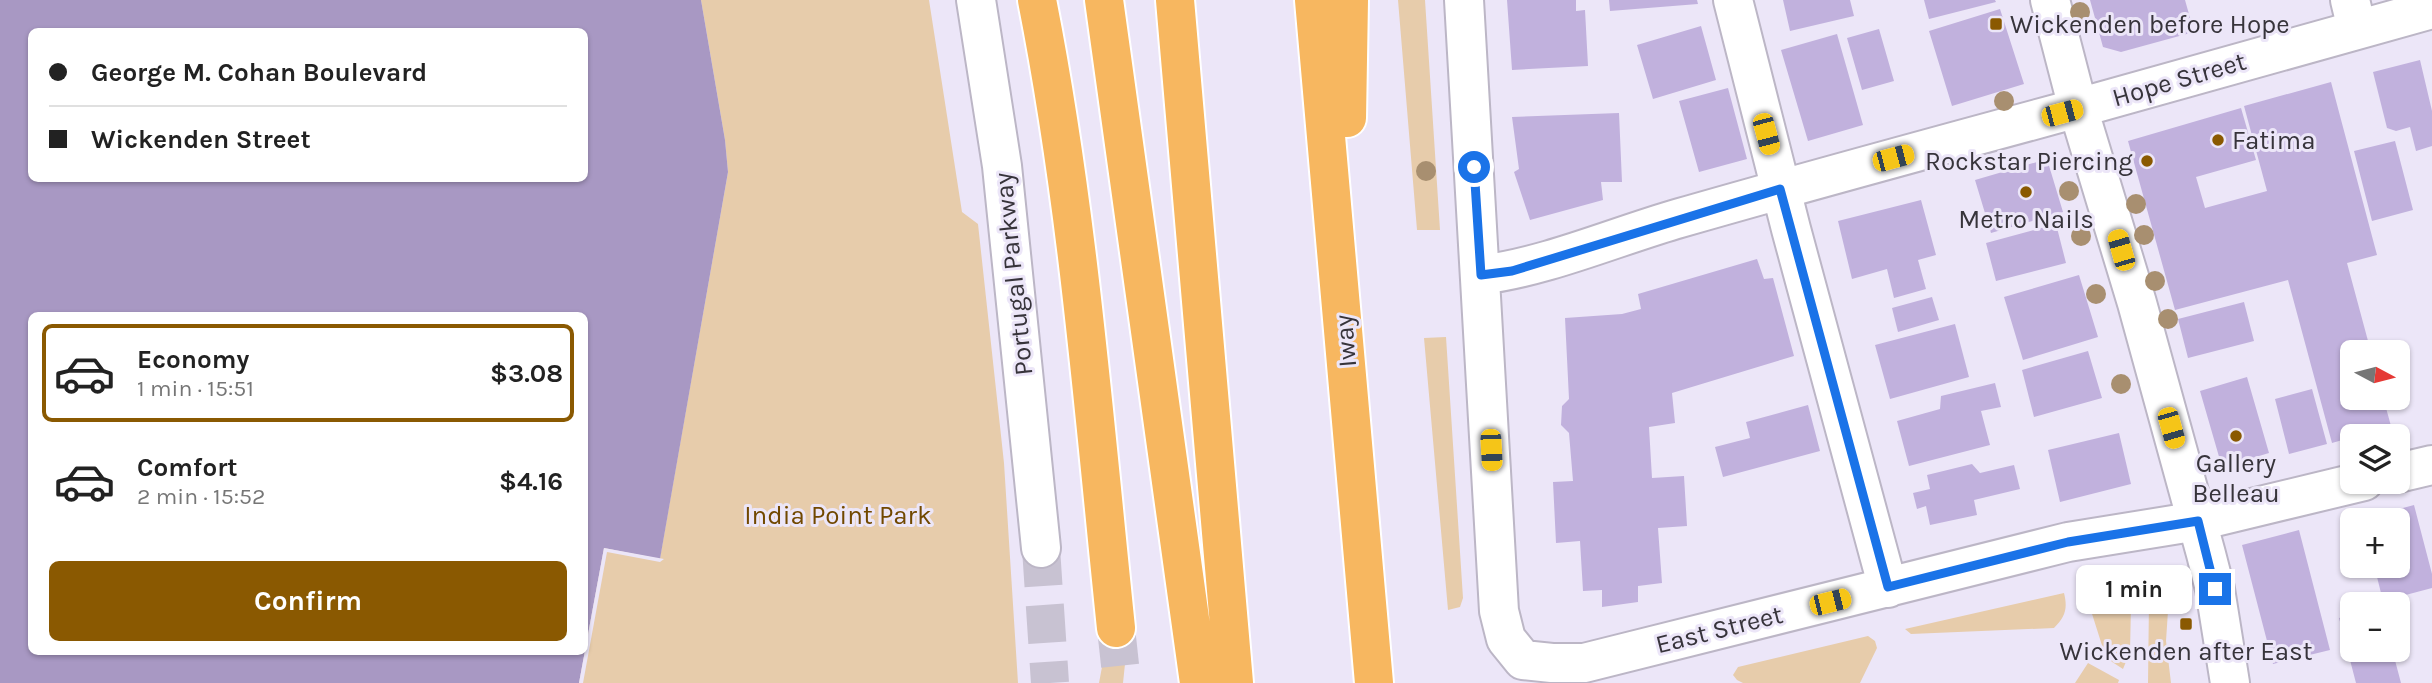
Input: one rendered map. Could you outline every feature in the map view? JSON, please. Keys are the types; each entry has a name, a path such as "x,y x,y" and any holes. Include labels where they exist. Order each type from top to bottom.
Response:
{"highway":[{"path":"1037,0 1063,146 1073,222 1116,628"},
{"path":"1104,0 1199,683"},
{"path":"1175,0 1234,683"},
{"name":"Iway","path":"1314,0 1374,683"},
{"path":"1345,344 1349,0"}],"street":[{"name":"Portugal Parkway","path":"976,0 1002,166 1041,548"},
{"path":"1464,0 1481,275"},
{"path":"1733,0 1780,189 1888,587"},
{"path":"2050,0 2078,108 2198,521 2215,589 2230,683"},
{"name":"Hope Street","path":"1481,275 1512,271 1780,189 2078,108 2354,14 2432,9"},
{"name":"East Street","path":"1481,275 1499,611 1506,639 1523,660 1584,663 2068,542 2198,521 2340,487"},
{"path":"2410,470 2432,465"}],"green space":[{"name":"India Point Park","path":"701,0 929,0 962,212 978,224 1004,463 1018,683 579,683 584,655 588,655 588,634 604,548 660,558 728,172"},
{"path":"1398,0 1425,0 1440,230 1417,230"},
{"path":"1446,337 1463,598 1460,607 1448,610 1424,338"},
{"path":"2108,582 2115,598 2131,605 2130,652 2123,669 2106,658 2087,598 2090,586"},
{"path":"2064,593 2065,612 2054,628 1911,634 1905,629"},
{"path":"2155,596 2163,598 2168,611 2166,641 2171,683 2148,683 2149,599"},
{"path":"1868,636 1875,641 1877,648 1860,683 1743,683 1733,675 1738,667"},
{"path":"1110,658 1118,658 1125,664 1123,683 1099,683 1102,667"},
{"path":"2088,663 2119,680 2118,683 2075,683"}],"shaded area":[{"path":"0,0 701,0 728,172 660,559 604,548 588,634 588,312 28,312 28,655 584,655 579,683 0,683"}],"pier":[{"path":"604,548 664,559 660,562 607,552 583,683 579,683 584,655 588,655 588,634"}],"building":[{"path":"1507,0 1576,0 1576,11 1585,10 1588,66 1512,70"},
{"path":"1609,0 1697,0 1698,4 1610,11"},
{"path":"1783,0 1850,0 1854,16 1790,31"},
{"path":"1924,0 1995,0 1996,2 1929,19"},
{"path":"2090,0 2185,0 2194,32 2121,52 2103,47"},
{"path":"2000,9 2024,84 1952,106 1929,31"},
{"path":"1701,26 1716,80 1653,99 1637,45"},
{"path":"1879,29 1894,81 1862,90 1847,38"},
{"path":"1837,34 1863,125 1808,141 1781,50"},
{"path":"2420,60 2432,111 2432,146 2416,151 2410,127 2396,131 2387,128 2373,72"},
{"path":"2331,82 2377,255 2347,263 2368,340 2340,340 2340,410 2387,410 2390,424 2340,424 2340,441 2332,443 2288,280 2175,310 2128,141 2241,108 2256,160 2196,177 2205,208 2267,191 2244,106"},
{"path":"1728,88 1747,159 1699,172 1679,101"},
{"path":"1619,113 1622,182 1601,182 1603,200 1530,220 1514,172 1519,169 1512,117"},
{"path":"2395,141 2413,210 2372,221 2354,151"},
{"path":"2047,159 2063,212 1991,233 1975,180"},
{"path":"1921,200 1936,255 1918,260 1926,289 1894,298 1887,269 1852,279 1838,221"},
{"path":"2056,224 2066,263 1996,281 1986,243"},
{"path":"1757,259 1764,279 1773,278 1794,356 1672,393 1675,423 1649,427 1652,478 1684,476 1687,526 1658,528 1662,583 1638,586 1638,602 1602,607 1602,590 1583,591 1580,541 1556,543 1553,482 1573,481 1569,433 1561,425 1562,406 1569,399 1565,318 1622,314 1641,309 1638,294"},
{"path":"2079,275 2098,337 2023,360 2004,297"},
{"path":"1932,297 1939,320 1898,332 1892,308"},
{"path":"2244,302 2254,341 2188,358 2178,319"},
{"path":"1955,324 1969,377 1890,399 1875,345"},
{"path":"2088,351 2102,398 2034,417 2022,370"},
{"path":"2247,377 2269,453 2222,467 2200,391"},
{"path":"1995,383 2001,407 1981,411 1990,445 1909,466 1897,421 1940,409 1941,396"},
{"path":"2312,389 2327,444 2289,454 2275,399"},
{"path":"1808,405 1820,451 1723,477 1715,447 1750,438 1746,422"},
{"path":"2119,433 2131,484 2060,502 2048,450"},
{"path":"1972,464 1980,473 2014,465 2020,489 1974,500 1977,515 1930,525 1926,506 1917,509 1913,493 1930,489 1927,475"},
{"path":"2414,505 2432,574 2432,588 2410,594 2381,592 2377,578 2410,578 2410,508 2403,508"},
{"path":"2299,530 2330,650 2273,664 2242,545"},
{"path":"2351,662 2395,662 2401,683 2356,683"}],"tunnel":[{"path":"1041,548 1050,683"},
{"path":"1116,628 1122,683"}],"place":[{"name":"Wickenden before Hope","path":"1996,24"},
{"name":"Fatima","path":"2218,140"},
{"name":"Rockstar Piercing","path":"2147,161"},
{"name":"Metro Nails","path":"2026,192"},
{"name":"Gallery Belleau","path":"2236,436"},
{"name":"Wickenden after East","path":"2186,624"}],"route":[{"path":"1474,167 1481,275 1512,271 1780,189 1888,587 2068,542 2198,521 2215,589"}]}
